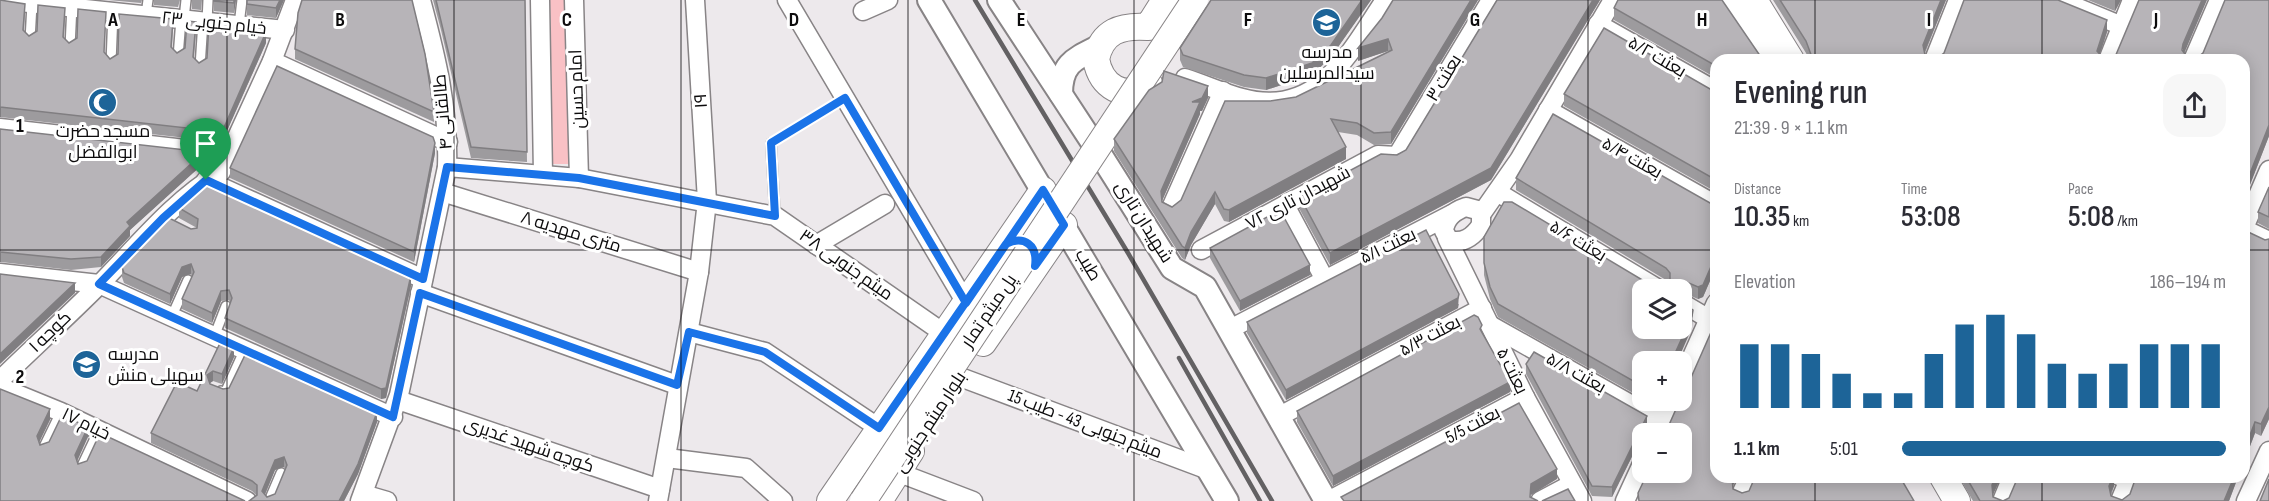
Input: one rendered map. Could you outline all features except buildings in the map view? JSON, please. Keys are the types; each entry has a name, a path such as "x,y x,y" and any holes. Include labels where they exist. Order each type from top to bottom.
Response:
{"main road":[{"path":"1157,80 1136,92 1121,92 1110,86 1098,72 1096,59 1101,43 1116,29 1130,26 1148,27 1165,0"},
{"name":"پل میثم تمار","path":"844,501 1007,260 1176,0"},
{"name":"پل میثم تمار","path":"863,501 1195,0"},
{"path":"1102,157 1157,80 1209,0"},
{"path":"1732,0 1766,54"},
{"path":"1754,0 1787,54"},
{"name":"بلوار میثم جنوبی","path":"830,501 1043,190"},
{"name":"بلوار میثم جنوبی","path":"879,501 1064,225"},
{"path":"1006,244 1014,240 1024,241 1033,247 1036,256 1035,266"},
{"path":"1927,483 1937,501"},
{"path":"1946,483 1957,501"}],"street":[{"name":"خیام جنوبی ۲۳","path":"0,0 112,8 147,8 183,19 285,30"},
{"name":"کوچه ۱","path":"0,380 168,220 206,180 221,171 272,61 296,0"},
{"name":"طالقانی ۴","path":"361,497 395,409 447,167 448,142 439,69 421,0"},
{"name":"امام حسین","path":"540,0 543,174"},
{"name":"امام حسین","path":"574,0 579,178"},
{"name":"۱۹","path":"659,495 699,272 707,201 695,0"},
{"path":"787,0 966,303"},
{"path":"863,11 888,0"},
{"name":"طیب","path":"929,0 1227,501"},
{"name":"شهیدان تاری","path":"999,0 1172,268 1205,287 1327,501"},
{"path":"1185,78 1242,98 1262,101 1290,99 1314,89 1340,68 1385,0"},
{"name":"بعثت ۳","path":"1397,156 1491,0"},
{"path":"1482,213 1471,206 1452,214 1444,227 1447,238 1457,242 1469,238 1480,225 1482,213 1520,160 1612,0"},
{"path":"1936,54 1958,0"},
{"path":"2059,0 2122,26"},
{"path":"2110,54 2132,0"},
{"path":"2196,54 2219,0"},
{"name":"بعثت ۵/۲","path":"1598,24 1710,88"},
{"path":"1061,94 1065,69 1076,58 1101,43"},
{"path":"1031,50 1051,57 1076,58"},
{"path":"272,61 448,142"},
{"path":"1171,208 1224,91"},
{"name":"بعثت ۵/۴","path":"1548,111 1710,203"},
{"path":"0,128 229,154"},
{"name":"شهیدان تاری ۷۲","path":"1201,250 1378,155 1397,156"},
{"name":"میثم جنوبی ۳۸","path":"447,167 579,178 775,216 945,334"},
{"path":"2250,202 2269,170"},
{"path":"206,180 318,230 422,286 677,385"},
{"name":"۸ متری مهدیه","path":"442,192 699,272"},
{"name":"بعثت ۵/۶","path":"1497,192 1641,279"},
{"path":"816,244 885,204"},
{"path":"1286,204 1324,278"},
{"name":"بعثت ۵/۱","path":"1230,329 1324,278 1452,214"},
{"path":"2250,232 2269,241"},
{"name":"بعثت ۵","path":"1447,238 1525,397 1582,501"},
{"name":"کوچه شهید غدیری","path":"0,273 99,284 244,351 395,409 659,495"},
{"path":"1692,306 1710,310"},
{"name":"بعثت ۵/۳","path":"1278,417 1482,308"},
{"path":"1692,356 1710,316"},
{"name":"بعثت ۵/۸","path":"1490,325 1651,423"},
{"path":"689,332 765,352 879,428"},
{"name":"میثم جنوبی 43 - طیب 15","path":"960,377 1210,471"},
{"name":"خیام ۱۷","path":"0,387 61,412 247,501"},
{"name":"بعثت 5/5","path":"1327,501 1525,397"},
{"path":"2246,501 2269,451"},
{"path":"667,458 746,468 783,501"},
{"path":"897,472 973,501"},
{"path":"1625,501 1633,483"},
{"path":"2002,501 2010,483"},
{"path":"1540,501 1572,484"},
{"path":"361,497 387,501"}],"lane":[{"path":"178,57 186,0"},
{"path":"200,67 208,0"},
{"path":"240,25 242,0"},
{"path":"30,40 34,3"},
{"path":"70,46 72,4"},
{"path":"111,63 112,8"},
{"path":"771,143 775,216"},
{"path":"171,318 188,280"},
{"path":"214,337 226,306"},
{"path":"213,388 225,393 244,351"},
{"path":"43,449 61,412"},
{"path":"81,468 99,430"},
{"path":"269,501 281,473"}],"path":[{"path":"771,143 845,98"}],"shaded area":[{"path":"550,0 566,0 569,164 553,164"}],"railway":[{"path":"975,0 1128,253 1272,501"},
{"path":"1179,358 1260,501"}],"place":[{"name":"مدرسه سیدالمرسلین","path":"1327,23"},
{"name":"مسجد حضرت ابوالفضل","path":"103,102"},
{"name":"مدرسه سهیلی منش","path":"87,364"}],"route":[{"path":"206,180 163,218 99,284 393,417 420,293 677,385 689,332 765,352 879,428 966,303 1006,244 1014,240 1024,241 1033,247 1036,256 1035,266 1064,225 1043,190 1006,244 966,303 845,98 771,143 775,216 579,178 447,167 423,279 206,180"}]}
